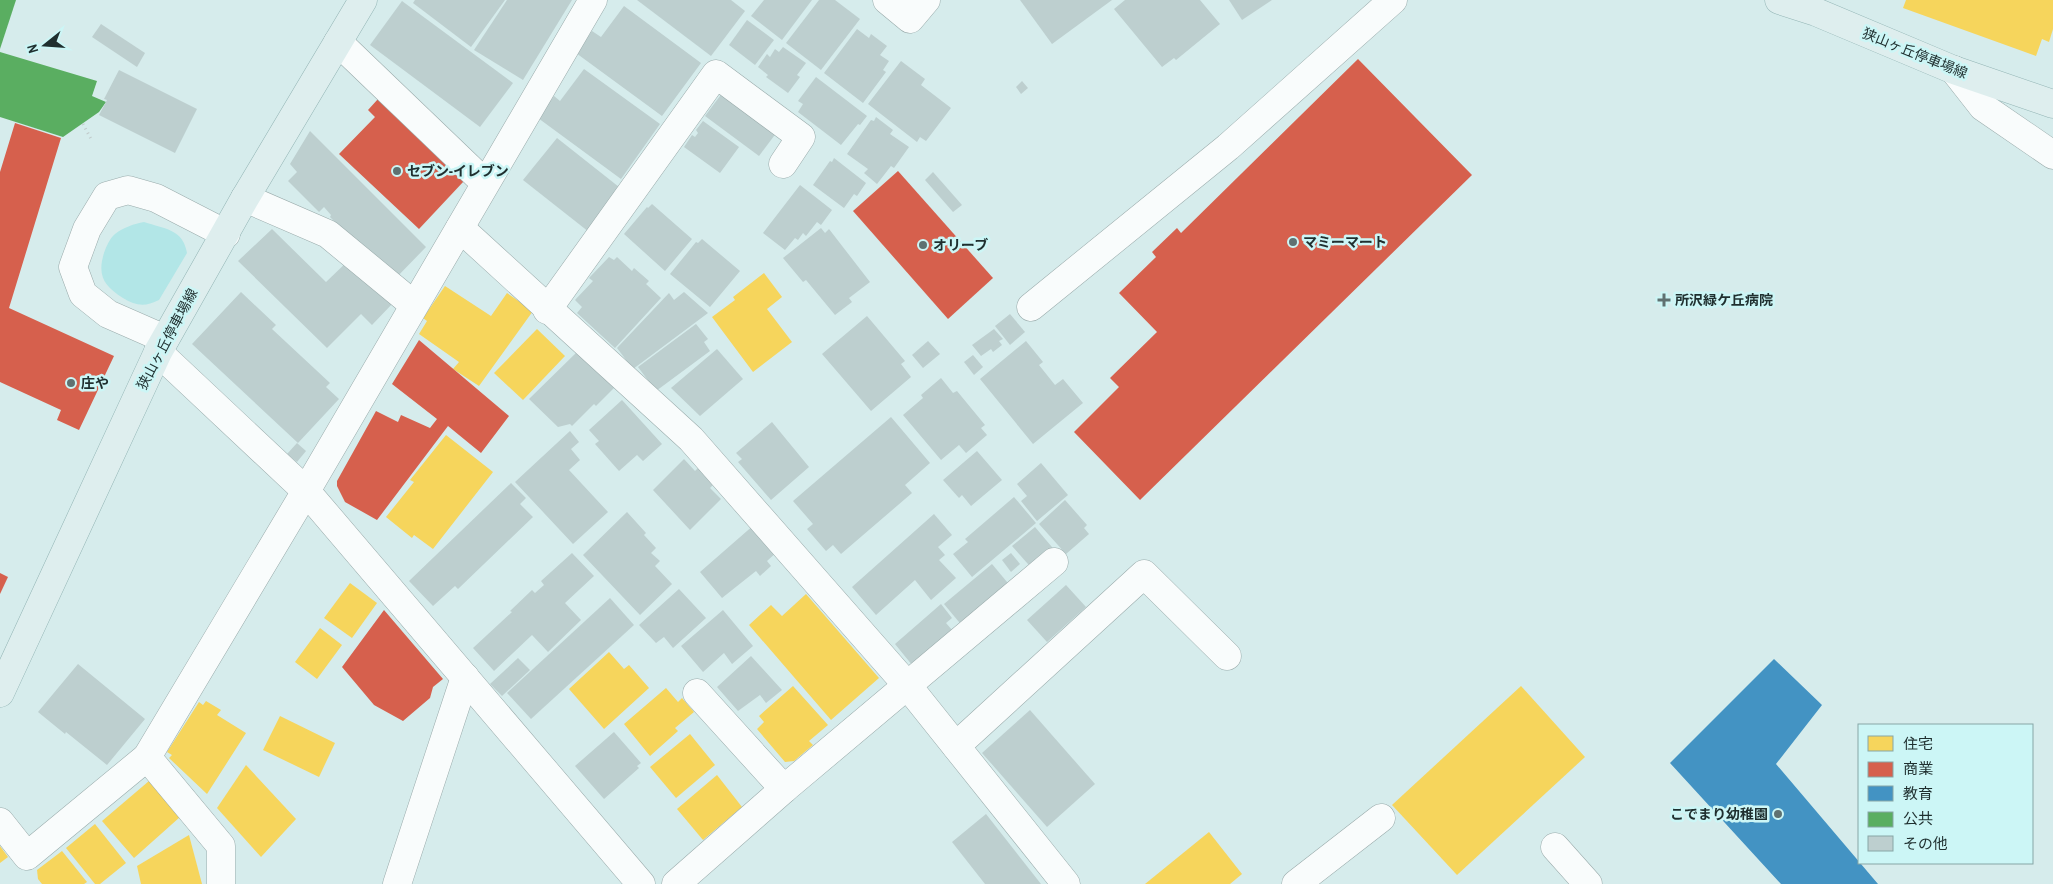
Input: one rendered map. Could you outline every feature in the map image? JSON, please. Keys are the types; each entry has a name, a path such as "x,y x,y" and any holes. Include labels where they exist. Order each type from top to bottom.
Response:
{"main road":[{"name":"狭山ヶ丘停車場線","path":"0,693 161,345 245,198 363,0"},
{"name":"狭山ヶ丘停車場線","path":"1779,0 1812,6 1954,70 2053,104"}],"street":[{"path":"0,822 26,856 147,757 306,491 593,0"},
{"path":"887,0 910,19 926,0"},
{"path":"1032,307 1228,147 1393,0"},
{"path":"338,42 485,183"},
{"path":"1954,70 1984,107 2053,155"},
{"path":"547,310 716,74 800,137 783,164"},
{"path":"226,234 156,198 128,190 107,196 92,220 73,268 83,294 108,314 161,345 306,491 641,884"},
{"path":"245,198 328,234 414,305"},
{"path":"460,228 547,310 691,439 907,685 1066,884"},
{"path":"676,884 784,789 1054,562"},
{"path":"956,746 1144,574 1227,656"},
{"path":"397,884 465,678"},
{"path":"697,693 784,789"},
{"path":"147,757 221,846 221,884"},
{"path":"1296,884 1380,818"},
{"path":"1555,846 1588,884"}],"path":[{"path":"83,124 91,139"}],"shaded area":[{"path":"144,222 177,234 182,239 187,253 159,300 141,305 128,301 116,294 104,280 101,268 108,243 113,236 125,228"}],"building: 住宅":[{"path":"1906,0 2053,0 2053,29 2049,42 2042,39 2036,56 1903,8"},
{"path":"764,273 782,297 767,309 792,342 753,372 712,317 735,300 733,297"},
{"path":"445,286 491,316 507,293 533,311 479,386 453,369 459,362 419,334 427,321 423,318"},
{"path":"537,329 565,356 523,400 494,373"},
{"path":"446,435 493,472 433,549 414,535 412,538 386,517 414,482 410,480"},
{"path":"350,583 377,603 352,638 324,618"},
{"path":"806,594 879,678 831,720 749,625 771,605 782,616"},
{"path":"320,628 342,645 317,679 295,662"},
{"path":"609,652 624,669 629,665 649,688 604,729 569,689"},
{"path":"793,686 828,725 809,741 813,745 794,761 785,762 757,729 764,722 759,716"},
{"path":"1521,686 1585,757 1457,875 1392,805"},
{"path":"666,688 678,702 682,698 694,712 675,728 678,731 650,756 624,724"},
{"path":"206,701 221,710 217,715 246,733 207,794 169,758 172,755 167,752 199,702 203,705"},
{"path":"280,716 335,743 319,777 263,750"},
{"path":"690,734 715,765 676,798 650,767"},
{"path":"246,765 296,819 261,857 217,808"},
{"path":"717,775 742,807 703,840 677,809"},
{"path":"149,781 180,817 134,858 102,821"},
{"path":"95,824 126,863 100,884 95,884 66,848"},
{"path":"1209,832 1242,874 1230,884 1145,884"},
{"path":"189,835 202,884 141,884 137,866"},
{"path":"0,846 8,857 0,863"},
{"path":"62,851 87,882 84,884 42,884 38,879 37,870"}],"building: 商業":[{"path":"1358,59 1472,175 1140,500 1074,432 1119,387 1110,378 1157,332 1119,293 1156,257 1152,252 1177,228 1181,233"},
{"path":"378,99 464,181 419,229 339,154 375,117 368,110"},
{"path":"15,123 61,138 9,308 114,356 79,430 57,420 61,410 0,382 0,172"},
{"name":"オリーブ","path":"898,171 993,278 948,319 853,211"},
{"path":"419,340 509,416 481,453 448,426 377,520 345,502 337,486 337,481 376,411 398,422 401,415 430,428 437,419 392,384"},
{"path":"0,573 8,577 0,594"},
{"path":"384,610 443,679 433,687 430,698 403,721 374,705 342,667"}],"building: 教育":[{"path":"1774,659 1822,705 1776,764 1858,860 1858,864 1861,864 1878,884 1781,884 1670,763"}],"building: 公共":[{"path":"0,0 16,0 0,49"},
{"path":"0,52 97,81 92,96 106,102 99,112 63,137 0,117"}],"building: その他":[{"path":"415,0 505,0 471,47 413,3"},
{"path":"507,0 572,0 523,80 474,50"},
{"path":"637,0 731,0 745,11 711,56"},
{"path":"764,0 812,0 782,40 751,16"},
{"path":"819,0 835,0 860,19 821,70 786,43"},
{"path":"1020,0 1112,0 1052,44"},
{"path":"1125,0 1200,0 1220,24 1176,60 1174,58 1162,67 1114,9"},
{"path":"1229,0 1272,0 1242,20"},
{"path":"402,1 513,83 480,127 370,45"},
{"path":"624,6 701,63 662,116 576,53 592,31 601,37"},
{"path":"747,20 774,40 755,65 729,45"},
{"path":"101,24 145,53 137,67 92,37"},
{"path":"857,29 869,38 871,34 887,46 880,55 889,61 883,70 886,72 863,103 824,73"},
{"path":"783,47 806,63 797,75 800,77 788,93 766,77 768,75 758,67 767,54 770,57 775,49 779,52"},
{"path":"901,61 925,79 921,85 951,108 926,141 920,137 917,142 868,104"},
{"path":"584,69 660,124 621,179 538,118 554,96 560,101"},
{"path":"119,70 197,109 175,153 99,115 107,100 104,99"},
{"path":"816,77 867,116 841,145 798,112 803,104 798,101"},
{"path":"1022,81 1028,88 1021,94 1016,87"},
{"path":"723,92 777,132 759,156 705,116"},
{"path":"876,117 893,130 890,134 909,147 894,168 891,166 877,184 864,173 868,169 847,154 871,120 874,121"},
{"path":"703,121 739,147 720,173 684,147 692,135 695,137 698,133 696,130"},
{"path":"310,131 426,247 393,281 330,217 331,215 324,207 319,212 288,181 297,172 290,164"},
{"path":"557,138 619,187 589,232 523,180"},
{"path":"834,158 866,183 857,196 854,194 844,208 813,185"},
{"path":"933,172 962,205 953,212 925,180"},
{"path":"800,185 832,210 821,225 817,222 806,236 803,233 798,240 795,238 785,250 763,233"},
{"path":"652,204 692,239 665,271 624,234 647,207"},
{"path":"821,228 825,233 829,229 870,282 849,298 852,302 835,315 806,280 803,282 783,258"},
{"path":"272,229 326,282 351,258 394,302 372,325 361,314 327,348 238,261"},
{"path":"702,239 740,271 710,307 670,274 696,242 698,243"},
{"path":"609,257 614,260 617,257 632,271 634,268 649,281 646,284 661,298 615,348 577,313 582,307 575,300 593,281 589,278"},
{"path":"241,292 276,325 272,329 330,383 326,387 339,399 298,443 192,344"},
{"path":"684,292 708,313 633,369 617,348 669,293 674,300"},
{"path":"1010,314 1025,332 1010,345 995,326"},
{"path":"867,316 905,361 901,364 911,377 871,411 822,354"},
{"path":"696,324 708,339 704,342 710,351 656,391 638,367"},
{"path":"994,329 1003,339 999,341 1002,345 993,352 991,349 981,356 972,345"},
{"path":"928,341 940,354 923,368 912,355"},
{"path":"1026,341 1043,362 1039,365 1055,385 1063,379 1083,403 1033,444 980,379"},
{"path":"717,349 743,379 700,416 671,388"},
{"path":"578,351 615,387 596,406 594,404 572,426 570,424 558,427 529,399"},
{"path":"973,355 983,367 974,375 964,362"},
{"path":"941,378 953,393 957,391 985,425 981,428 987,435 966,453 959,445 941,460 903,415 923,398 921,395"},
{"path":"622,400 662,444 643,461 637,455 619,471 595,444 599,441 589,430"},
{"path":"891,417 930,463 905,485 912,493 841,554 833,545 826,551 807,529 813,524 793,501"},
{"path":"772,422 809,467 771,500 738,462 742,459 736,453"},
{"path":"570,431 579,442 571,449 580,460 569,470 608,512 573,544 515,482"},
{"path":"297,443 306,451 297,462 287,454"},
{"path":"977,451 1002,480 971,506 962,495 959,498 943,480"},
{"path":"684,459 695,471 698,468 714,484 710,488 721,499 690,530 653,490"},
{"path":"1041,463 1068,495 1037,521 1021,501 1027,496 1017,484"},
{"path":"511,483 526,498 520,504 533,517 458,589 455,586 433,606 409,581"},
{"path":"1014,497 1036,523 972,577 953,554 968,542 965,539"},
{"path":"1065,500 1087,525 1084,528 1089,534 1066,554 1039,524"},
{"path":"627,512 646,533 644,535 656,548 651,553 660,561 655,566 672,584 640,615 583,555"},
{"path":"934,514 952,535 938,547 945,555 939,560 956,578 931,600 915,580 876,615 852,587"},
{"path":"755,524 778,551 767,561 771,566 760,576 756,571 722,598 700,572"},
{"path":"1035,527 1057,553 1035,572 1012,546"},
{"path":"572,553 594,576 565,603 581,620 548,652 532,635 494,671 473,648 512,612 510,611 532,590 535,593 544,585 541,581"},
{"path":"1011,553 1020,564 1011,572 1002,560"},
{"path":"992,564 1012,588 964,628 944,604"},
{"path":"1066,585 1086,607 1047,642 1027,620"},
{"path":"679,589 706,618 673,648 664,637 656,643 639,625"},
{"path":"610,598 634,625 531,719 507,693"},
{"path":"941,604 952,618 946,623 958,637 917,671 895,644"},
{"path":"723,610 753,646 732,664 724,653 703,672 681,646"},
{"path":"751,656 782,690 766,703 760,695 738,711 717,687"},
{"path":"518,658 530,670 502,696 490,684"},
{"path":"78,664 145,719 107,765 38,712"},
{"path":"1030,710 1095,784 1047,827 982,753"},
{"path":"614,732 641,763 637,766 639,768 604,799 575,766"},
{"path":"986,814 1041,884 985,884 952,842"}],"place":[{"name":"セブン-イレブン","path":"397,171"},
{"name":"マミーマート","path":"1293,242"},
{"name":"オリーブ","path":"923,245"},
{"name":"所沢緑ケ丘病院","path":"1664,300"},
{"name":"庄や","path":"71,383"},
{"name":"こでまり幼稚園","path":"1778,814"}]}
